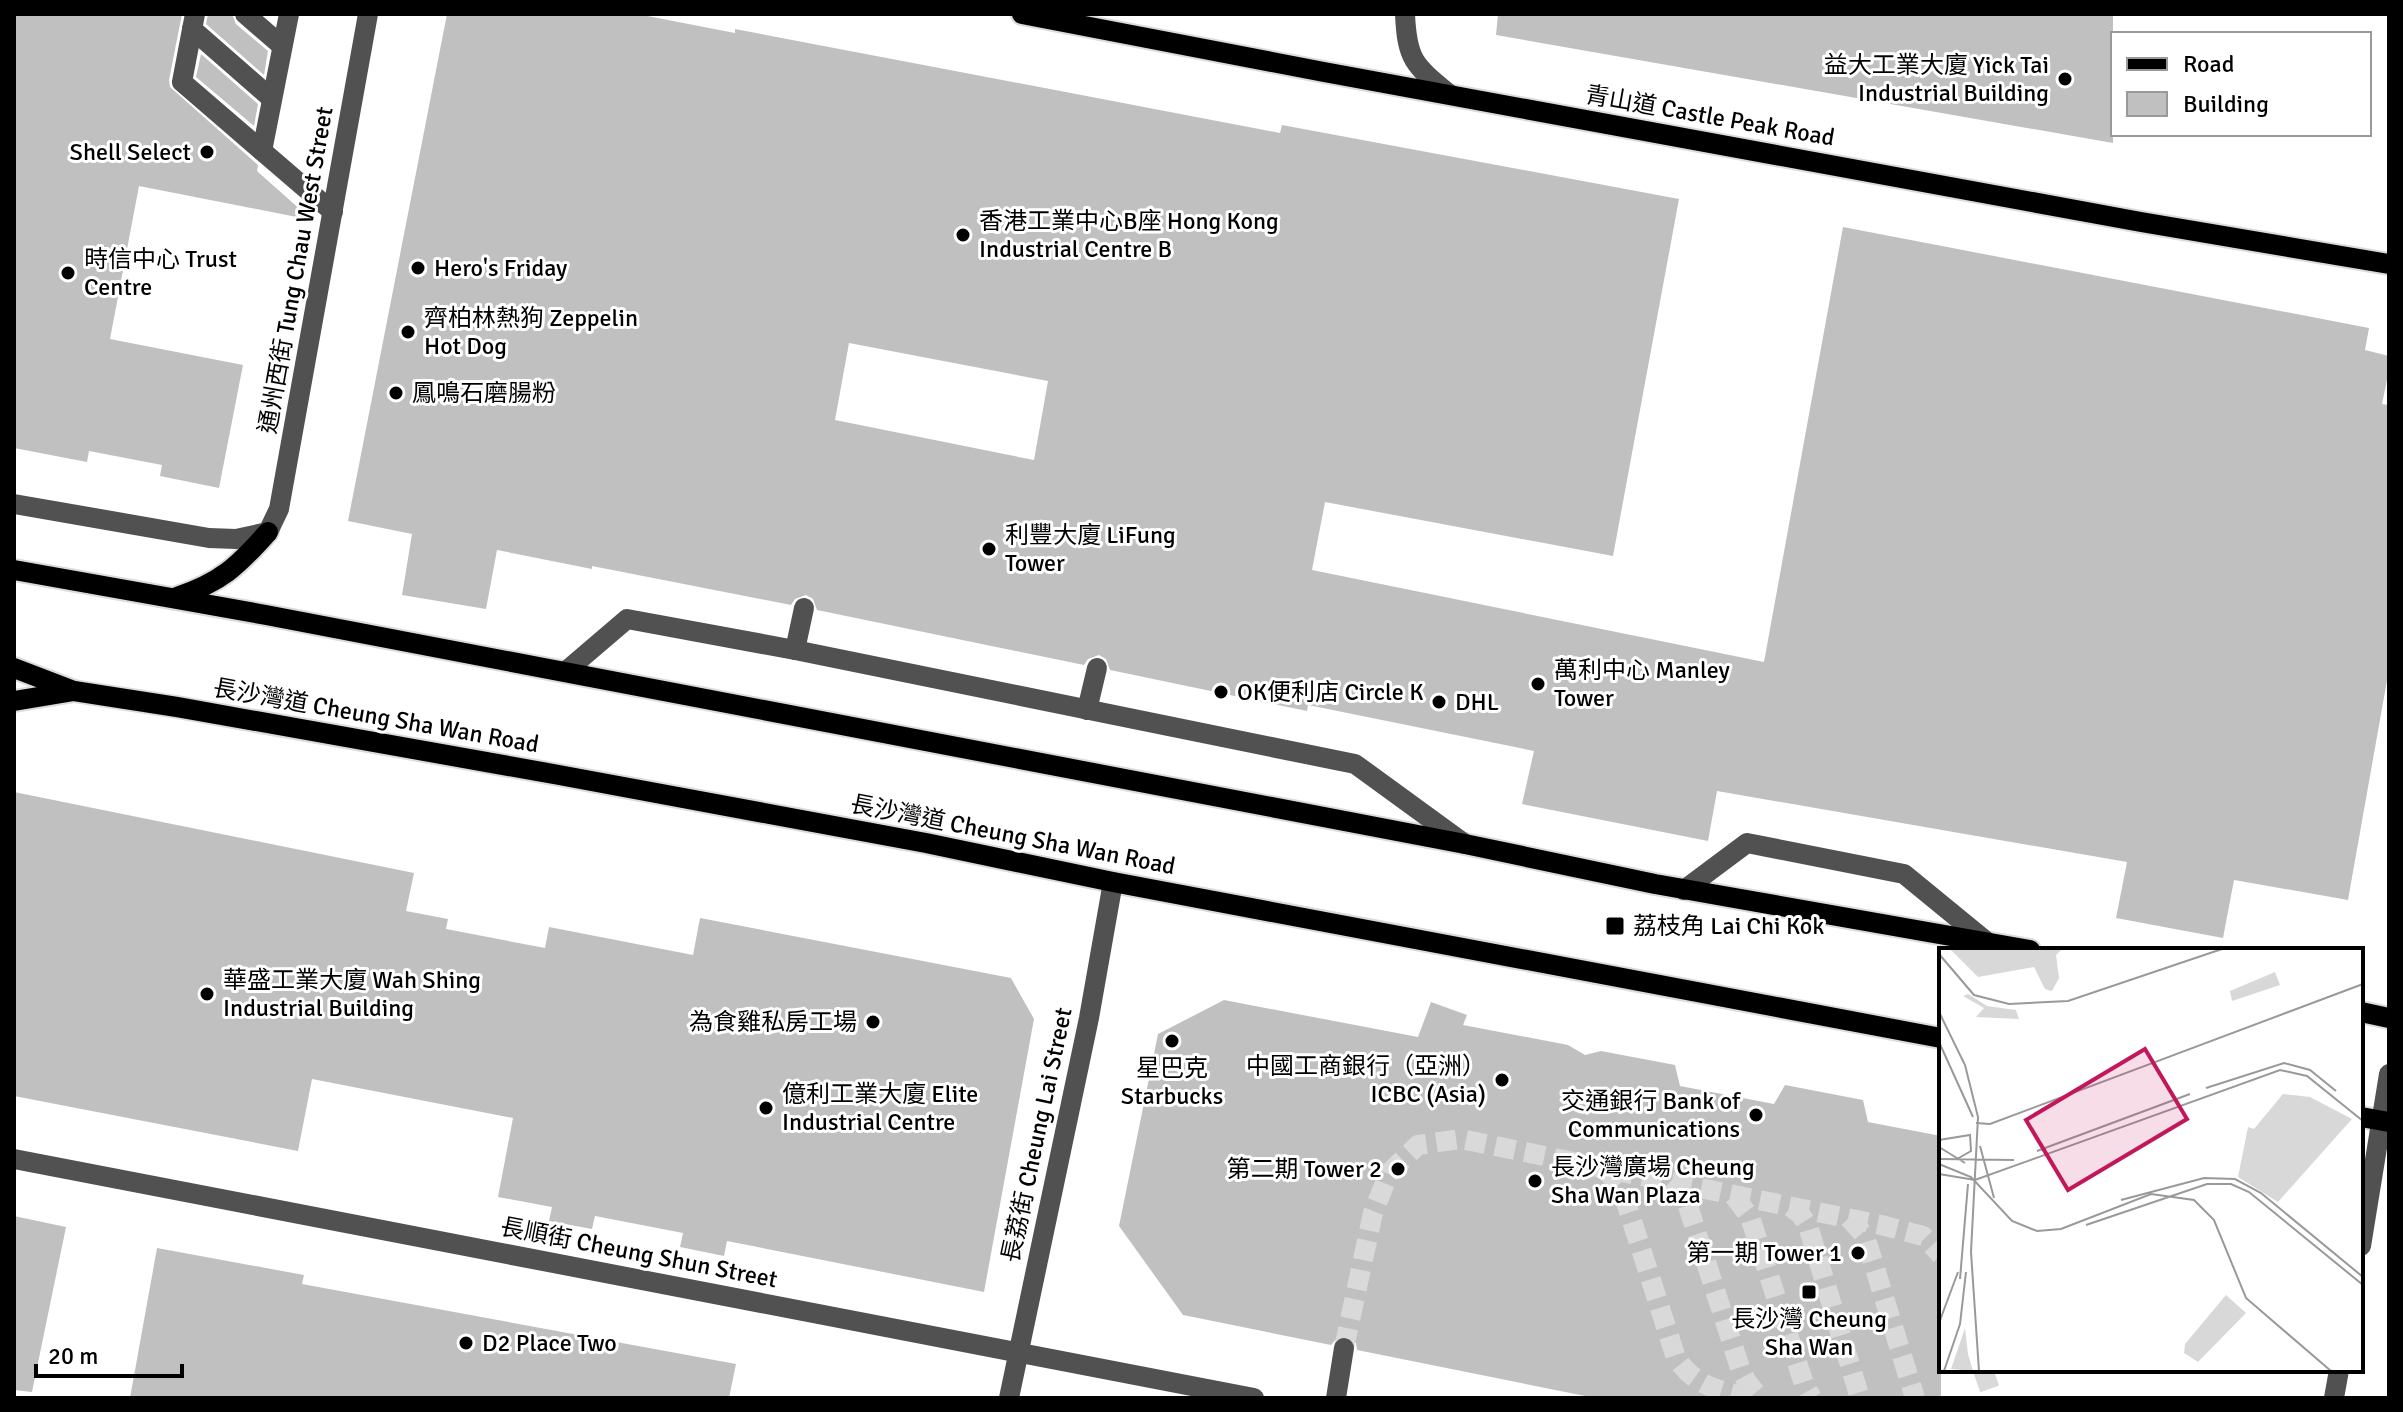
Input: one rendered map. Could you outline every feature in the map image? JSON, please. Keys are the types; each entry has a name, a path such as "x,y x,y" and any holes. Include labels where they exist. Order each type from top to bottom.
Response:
{"main road":[{"name":"青山道 Castle Peak Road","path":"1022,14 2141,222 2389,264"},
{"path":"173,599 206,587 230,572 268,532"},
{"path":"14,570 1465,844 1684,890 2019,948"},
{"name":"長沙灣道 Cheung Sha Wan Road","path":"14,668 74,691 559,775 926,843 1113,882 1939,1038"},
{"name":"長沙灣道 Cheung Sha Wan Road","path":"14,701 74,691"},
{"path":"2363,1012 2389,1018"}],"street":[{"path":"245,14 282,46"},
{"path":"262,151 289,14"},
{"name":"通州西街 Tung Chau West Street","path":"268,532 279,509 368,14"},
{"path":"1405,14 1406,45 1420,70 1449,94"},
{"path":"194,22 272,99"},
{"path":"194,22 182,82 333,212"},
{"path":"14,504 209,538 236,539 268,532"},
{"path":"795,650 804,608"},
{"path":"565,672 627,619 795,650 1355,764 1465,844"},
{"path":"1087,710 1097,668"},
{"path":"1684,890 1747,843 1904,874 1987,942"},
{"name":"長荔街 Cheung Lai Street","path":"1009,1398 1089,1018 1113,882"},
{"path":"2363,1230 2377,1120 2389,1074"},
{"name":"長順街 Cheung Shun Street","path":"14,1159 1254,1398"},
{"path":"1336,1398 1344,1348"},
{"path":"2334,1398 2339,1372"}],"building":[{"path":"14,14 182,14 170,87 258,165 257,171 312,220 139,186 110,339 243,365 219,488 160,476 162,465 89,451 87,462 14,448"},
{"path":"208,14 232,14 236,24 268,51 264,75 206,24"},
{"path":"447,14 637,14 735,33 735,29 1280,133 1282,125 1679,199 1613,556 1325,502 1312,570 1764,662 1843,227 2369,328 2365,350 2389,356 2382,404 2389,405 2389,669 2348,900 2234,880 2223,938 2116,918 2127,862 1717,791 1708,841 1522,804 1534,751 1308,705 1307,711 1110,670 1106,659 1099,655 1088,659 1084,665 817,610 813,599 806,595 795,599 791,605 497,550 486,609 402,595 412,534 348,521","holes":["849,343 1048,381 1034,460 835,420"]},
{"path":"1498,14 2113,14 2113,143 1496,35"},
{"path":"201,54 258,104 254,126 196,77"},
{"path":"14,792 414,873 406,911 448,919 446,929 545,948 549,927 693,955 700,918 1011,978 1034,1019 984,1292 727,1241 724,1256 680,1247 683,1233 595,1216 592,1229 549,1221 552,1207 498,1197 513,1118 312,1079 298,1151 14,1096"},
{"name":"長沙灣廣場 Cheung Sha Wan Plaza","path":"1224,1000 1418,1037 1431,1002 1467,1015 1463,1025 1568,1045 1585,1055 1601,1051 1675,1065 1680,1086 1774,1104 1785,1085 1863,1100 1868,1122 1939,1136 1941,1398 1595,1398 1357,1350 1356,1343 1347,1335 1339,1336 1331,1345 1183,1315 1119,1226 1158,1034"},
{"path":"14,1216 66,1227 32,1392 14,1390"},
{"path":"157,1248 304,1275 302,1284 736,1364 729,1398 130,1398"}],"tunnel":[{"path":"1344,1348 1373,1213 1389,1173 1418,1145 1461,1139 1881,1225 1923,1236 1939,1253"},
{"path":"1606,1169 1623,1193 1676,1358 1700,1381 1750,1398"},
{"path":"1670,1182 1687,1203 1741,1371 1760,1398"},
{"path":"1734,1196 1750,1217 1804,1384 1812,1398"},
{"path":"1791,1207 1808,1226 1860,1398"},
{"path":"1849,1218 1865,1236 1915,1398"},
{"path":"1984,1372 1993,1398"}],"place":[{"name":"益大工業大廈 Yick Tai Industrial Building","path":"2065,79"},
{"name":"Shell Select","path":"207,152"},
{"name":"香港工業中心B座 Hong Kong Industrial Centre B","path":"963,235"},
{"name":"Hero's Friday","path":"418,268"},
{"name":"時信中心 Trust Centre","path":"68,273"},
{"name":"齊柏林熱狗 Zeppelin Hot Dog","path":"408,332"},
{"name":"鳳鳴石磨腸粉","path":"396,393"},
{"name":"利豐大廈 LiFung Tower","path":"989,549"},
{"name":"萬利中心 Manley Tower","path":"1538,684"},
{"name":"OK便利店 Circle K","path":"1221,692"},
{"name":"DHL","path":"1439,702"},
{"name":"荔枝角 Lai Chi Kok","path":"1615,926"},
{"name":"華盛工業大廈 Wah Shing Industrial Building","path":"207,994"},
{"name":"為食雞私房工場","path":"873,1022"},
{"name":"星巴克 Starbucks","path":"1172,1041"},
{"name":"中國工商銀行（亞洲） ICBC (Asia)","path":"1502,1080"},
{"name":"億利工業大廈 Elite Industrial Centre","path":"766,1108"},
{"name":"交通銀行 Bank of Communications","path":"1756,1115"},
{"name":"第二期 Tower 2","path":"1398,1169"},
{"name":"長沙灣廣場 Cheung Sha Wan Plaza","path":"1535,1181"},
{"name":"第一期 Tower 1","path":"1858,1253"},
{"name":"長沙灣 Cheung Sha Wan","path":"1809,1292"},
{"name":"D2 Place Two","path":"466,1343"}]}
